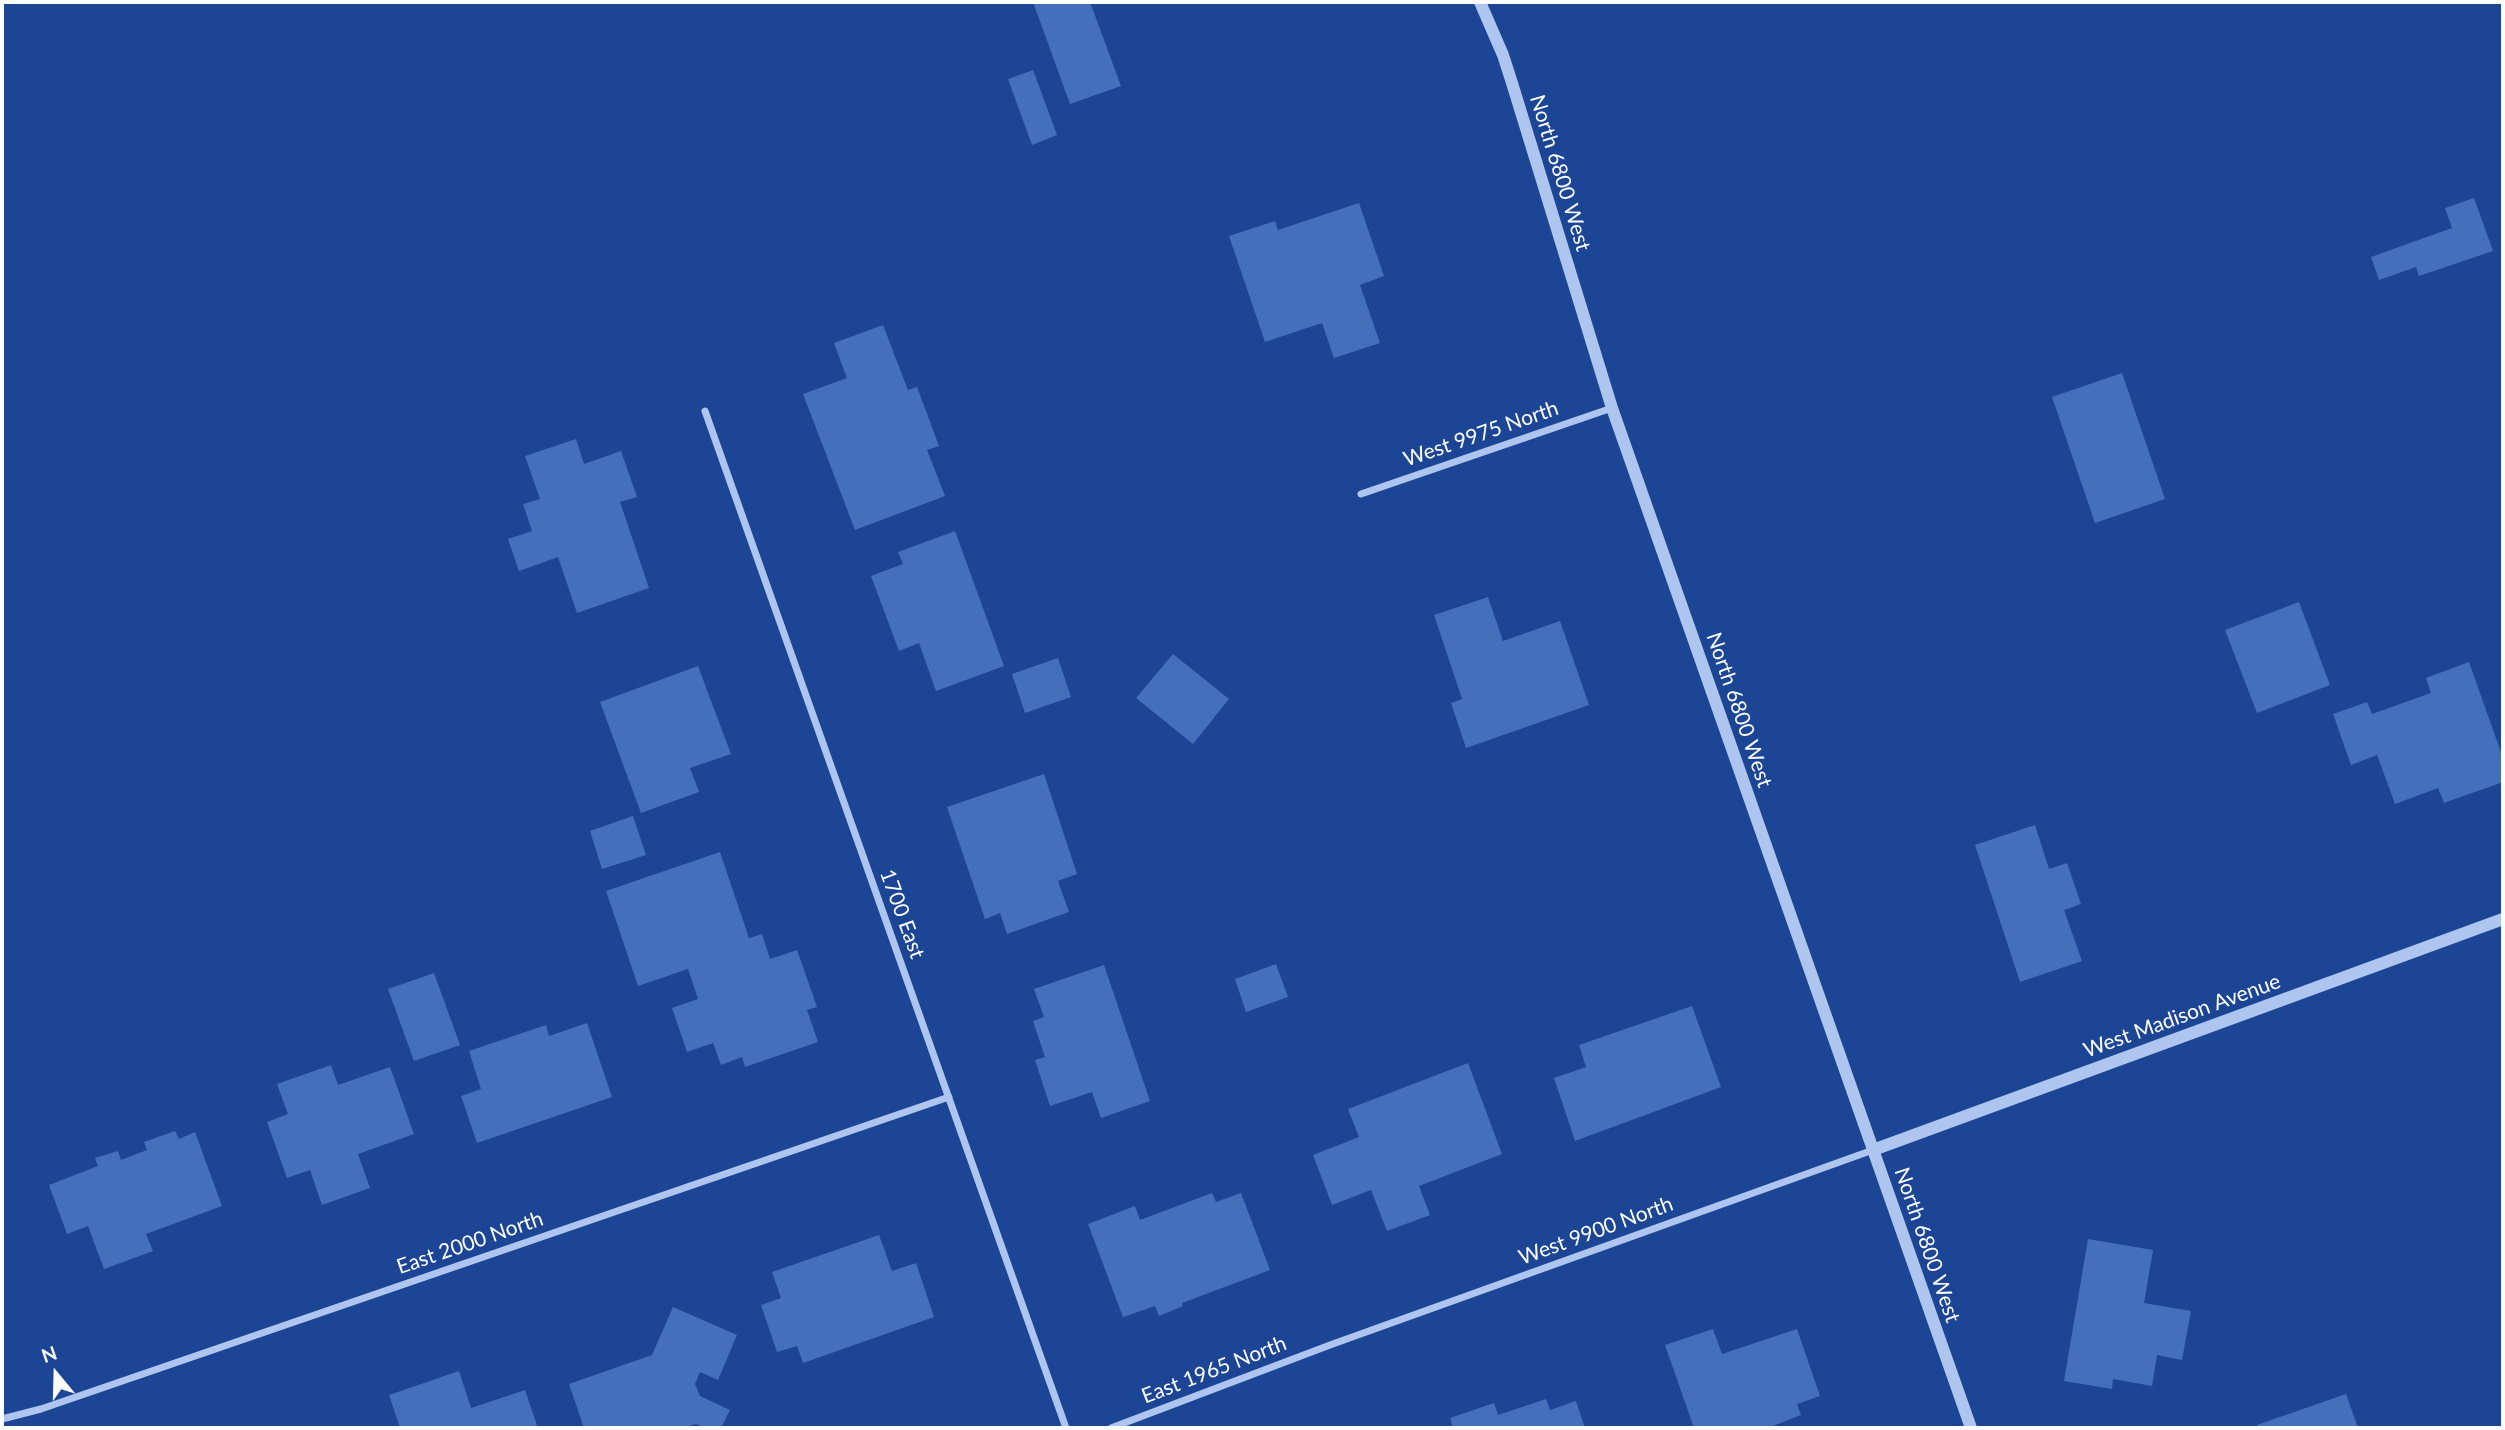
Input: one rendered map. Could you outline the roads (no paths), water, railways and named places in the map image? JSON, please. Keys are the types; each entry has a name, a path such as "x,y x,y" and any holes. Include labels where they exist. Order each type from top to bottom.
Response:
{"street":[{"name":"North 6800 West","path":"1480,2 1506,64 1612,408 1970,1428"},
{"name":"West 9975 North","path":"1361,494 1612,408"},
{"name":"1700 East","path":"705,411 1066,1428"},
{"name":"West Madison Avenue","path":"1874,1150 2503,919"},
{"name":"East 2000 North","path":"2,1419 54,1404 949,1097"},
{"name":"West 9900 North","path":"1330,1345 1874,1150"},
{"name":"East 1965 North","path":"1111,1428 1330,1345"}]}
